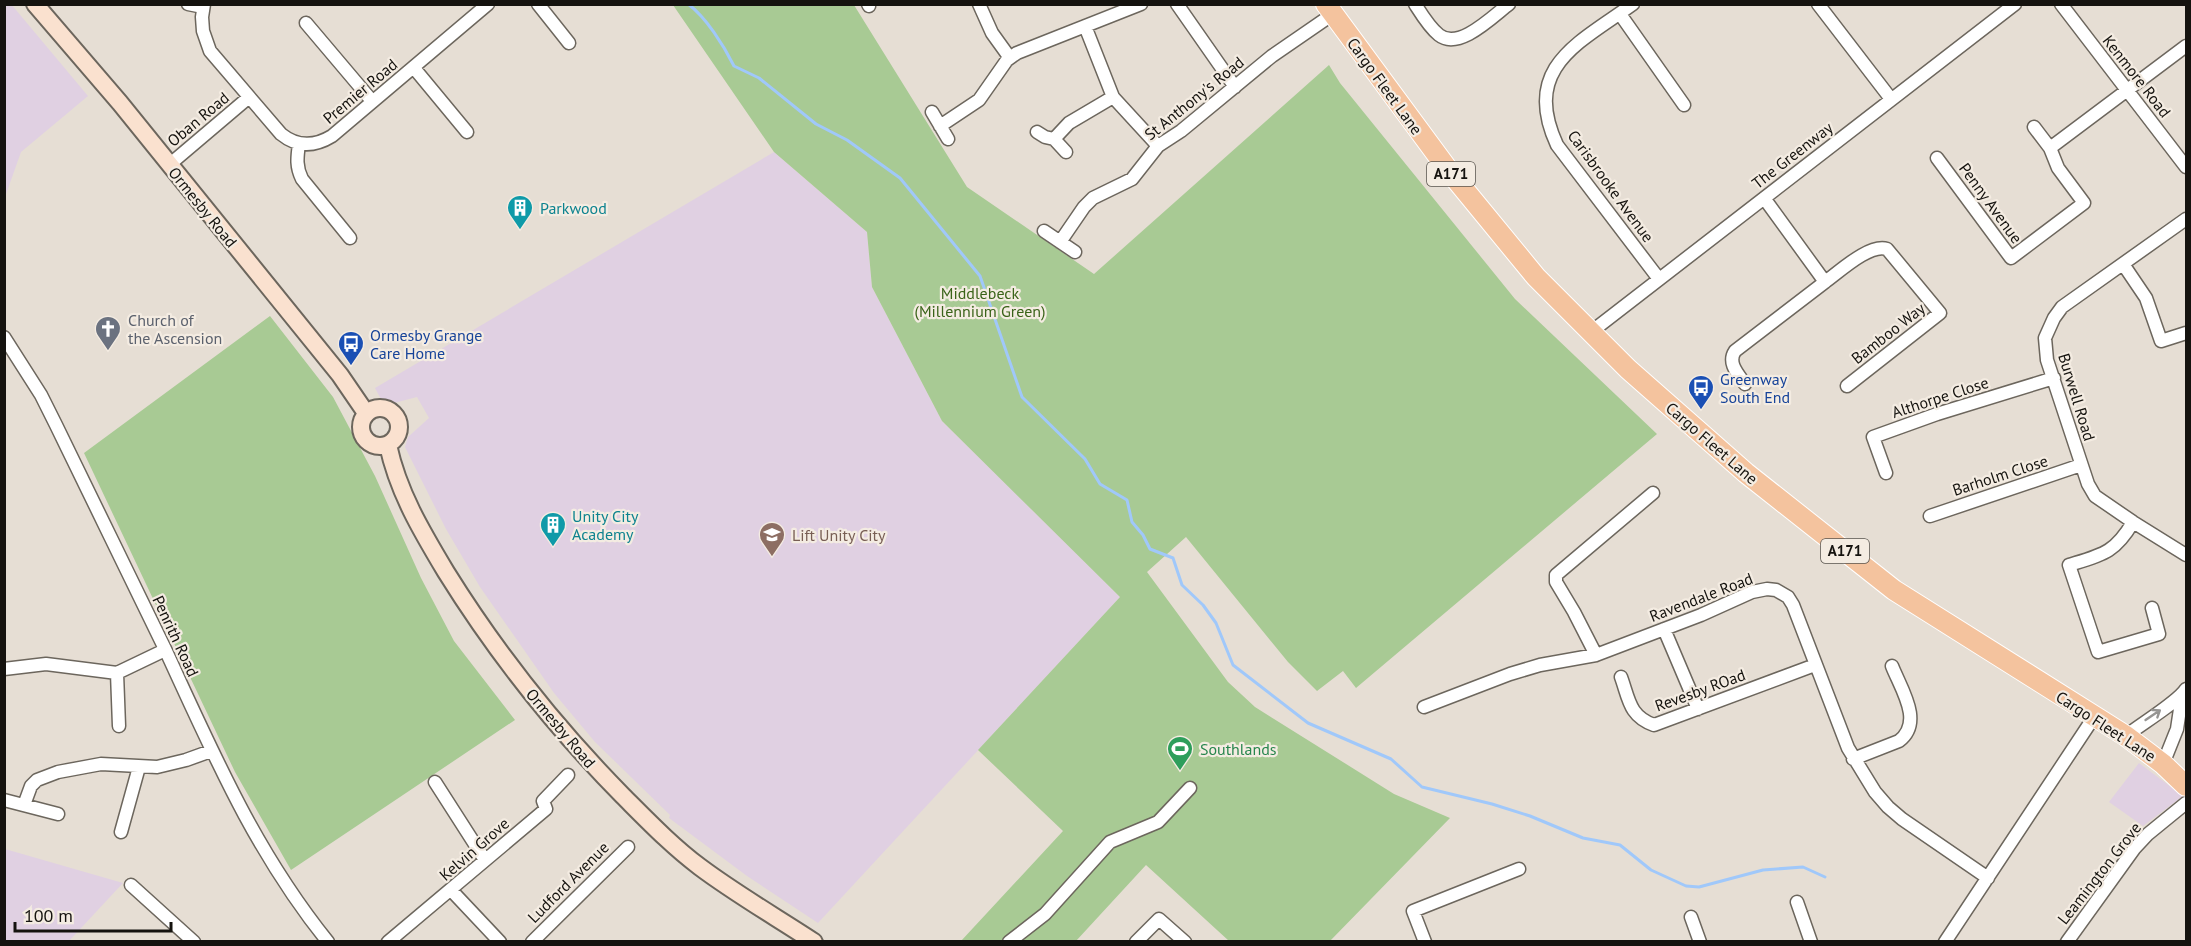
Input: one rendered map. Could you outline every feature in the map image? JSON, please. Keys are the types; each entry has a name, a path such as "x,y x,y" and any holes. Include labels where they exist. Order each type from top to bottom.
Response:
{"main road":[{"name":"Cargo Fleet Lane","path":"1329,9 1449,171 1536,277 1633,374 1746,473 1894,590 2126,736 2163,764 2187,786"}],"street":[{"name":"Ormesby Road","path":"35,4 120,103 340,375 366,413"},
{"path":"188,4 204,6 203,31 210,51 281,134 299,144 297,162 302,180 350,238"},
{"name":"Premier Road","path":"299,144 323,142 332,136 488,4"},
{"path":"538,4 569,43"},
{"path":"979,4 992,33 1010,58"},
{"path":"940,126 980,100 1010,58 1017,53 1085,26 1120,9 1141,4"},
{"path":"1415,4 1441,37 1451,40 1464,38 1509,4"},
{"name":"Carisbrooke Avenue","path":"1633,4 1569,52 1554,67 1546,87 1548,124 1557,145 1659,279"},
{"path":"1818,4 1891,99"},
{"name":"The Greenway","path":"1591,332 2015,4"},
{"name":"Kenmore Road","path":"2061,4 2187,167"},
{"path":"1179,5 1235,87"},
{"name":"St Anthony's Road","path":"1060,242 1089,203 1104,192 1132,178 1158,146 1181,132 1329,9"},
{"path":"1620,14 1684,105"},
{"path":"306,23 372,101"},
{"path":"1085,26 1113,97 1158,146"},
{"path":"2050,148 2187,46"},
{"path":"414,68 466,132"},
{"path":"1054,139 1069,123 1113,97"},
{"name":"Oban Road","path":"169,165 248,98"},
{"path":"932,112 948,139"},
{"name":"Penny Avenue","path":"1937,158 2011,258 2084,203 2058,168 2050,148 2034,127"},
{"path":"1037,132 1054,139 1066,152"},
{"path":"1764,198 1825,282"},
{"name":"Burwell Road","path":"2187,219 2069,301 2054,318 2045,338 2047,360 2081,465 2095,495 2133,522 2187,555"},
{"path":"1044,231 1075,252"},
{"name":"Bamboo Way","path":"1745,384 1733,366 1735,351 1869,250 1881,247 1887,249 1940,313 1847,386"},
{"path":"2122,264 2146,298 2161,341 2187,333"},
{"name":"Penrith Road","path":"4,338 41,395 165,650 211,751 252,831 298,905 328,942"},
{"name":"Althorpe Close","path":"1886,473 1873,437 2054,378"},
{"path":"374,409 385,409 394,413 398,418 396,437 388,445 372,445 365,440 361,427 366,413 374,409"},
{"name":"Ormesby Road","path":"388,445 396,476 413,517 468,608 568,738 658,832 700,867 814,942"},
{"name":"Barholm Close","path":"1930,516 2081,465"},
{"path":"1596,655 1556,582 1556,575 1653,493"},
{"path":"2133,522 2123,539 2112,550 2069,565 2098,652 2159,634 2152,608"},
{"name":"Ravendale Road","path":"1424,707 1520,671 1596,655 1752,592 1776,590 1788,597 1793,605 1853,759 1875,792 1888,807 1928,838 1988,878"},
{"path":"1664,629 1698,709"},
{"path":"4,669 46,664 117,673 165,650"},
{"name":"Revesby ROad","path":"1621,677 1635,715 1654,725 1815,665"},
{"path":"1853,759 1899,741 1911,726 1911,716 1892,666"},
{"path":"117,673 119,726"},
{"path":"2126,736 2185,692"},
{"path":"2163,764 2177,729 2185,692"},
{"path":"1945,942 2094,717"},
{"path":"24,805 37,780 57,772 101,764 172,765 211,751"},
{"path":"121,832 139,766"},
{"name":"Kelvin Grove","path":"388,942 546,809 543,801 568,775"},
{"path":"435,782 485,860"},
{"path":"1009,942 1045,914 1110,842 1158,822 1190,788"},
{"path":"4,801 58,814"},
{"name":"Leamington Grove","path":"2067,942 2134,849 2148,834 2187,803"},
{"name":"Ludford Avenue","path":"532,942 628,847"},
{"path":"1425,942 1413,911 1519,869"},
{"path":"131,885 194,942"},
{"path":"451,890 500,942"},
{"path":"1797,902 1811,942"},
{"path":"1691,917 1700,942"},
{"path":"1136,942 1159,919 1185,942"}],"shaded area":[{"path":"11,4 88,96 21,152 5,197 4,5"},
{"name":"Lift Unity City","path":"774,152 867,232 872,287 942,421 1120,597 818,923 747,876 669,818 670,815 595,742 554,693 480,587 446,529 405,447 408,437 429,418 417,397 386,403 382,401 375,388"},
{"path":"2139,763 2183,796 2143,826 2109,802"},
{"path":"5,849 123,883 69,941 5,941"}],"green space":[{"name":"Middlebeck (Millennium Green)","path":"673,5 854,5 967,187 1094,274 1329,65 1340,83 1515,299 1657,434 1356,688 1343,671 1317,691 1288,662 1186,537 1147,572 1228,682 1255,707 1394,794 1450,818 1330,941 1229,941 1146,865 1076,941 961,941 1063,831 978,750 1120,597 942,421 872,287 867,232 774,152"},
{"path":"270,316 333,397 375,476 421,578 454,641 515,720 291,870 235,772 84,453"}],"waterway":[{"path":"688,4 714,32 734,66 759,78 816,124 847,140 900,178 980,276 1022,397 1085,459 1100,484 1127,500 1132,522 1143,535 1150,549 1173,558 1182,585 1203,605 1216,623 1233,665 1308,723 1391,759 1422,787 1530,816 1583,838 1620,845 1651,870 1686,886 1699,887 1763,870 1803,867 1825,877"}],"place":[{"name":"Parkwood","path":"520,231"},
{"name":"Church of the Ascension","path":"108,352"},
{"name":"Ormesby Grange Care Home","path":"351,367"},
{"name":"Greenway South End","path":"1701,411"},
{"name":"Unity City Academy","path":"553,548"},
{"name":"Lift Unity City","path":"772,558"},
{"name":"Southlands","path":"1180,772"}]}
